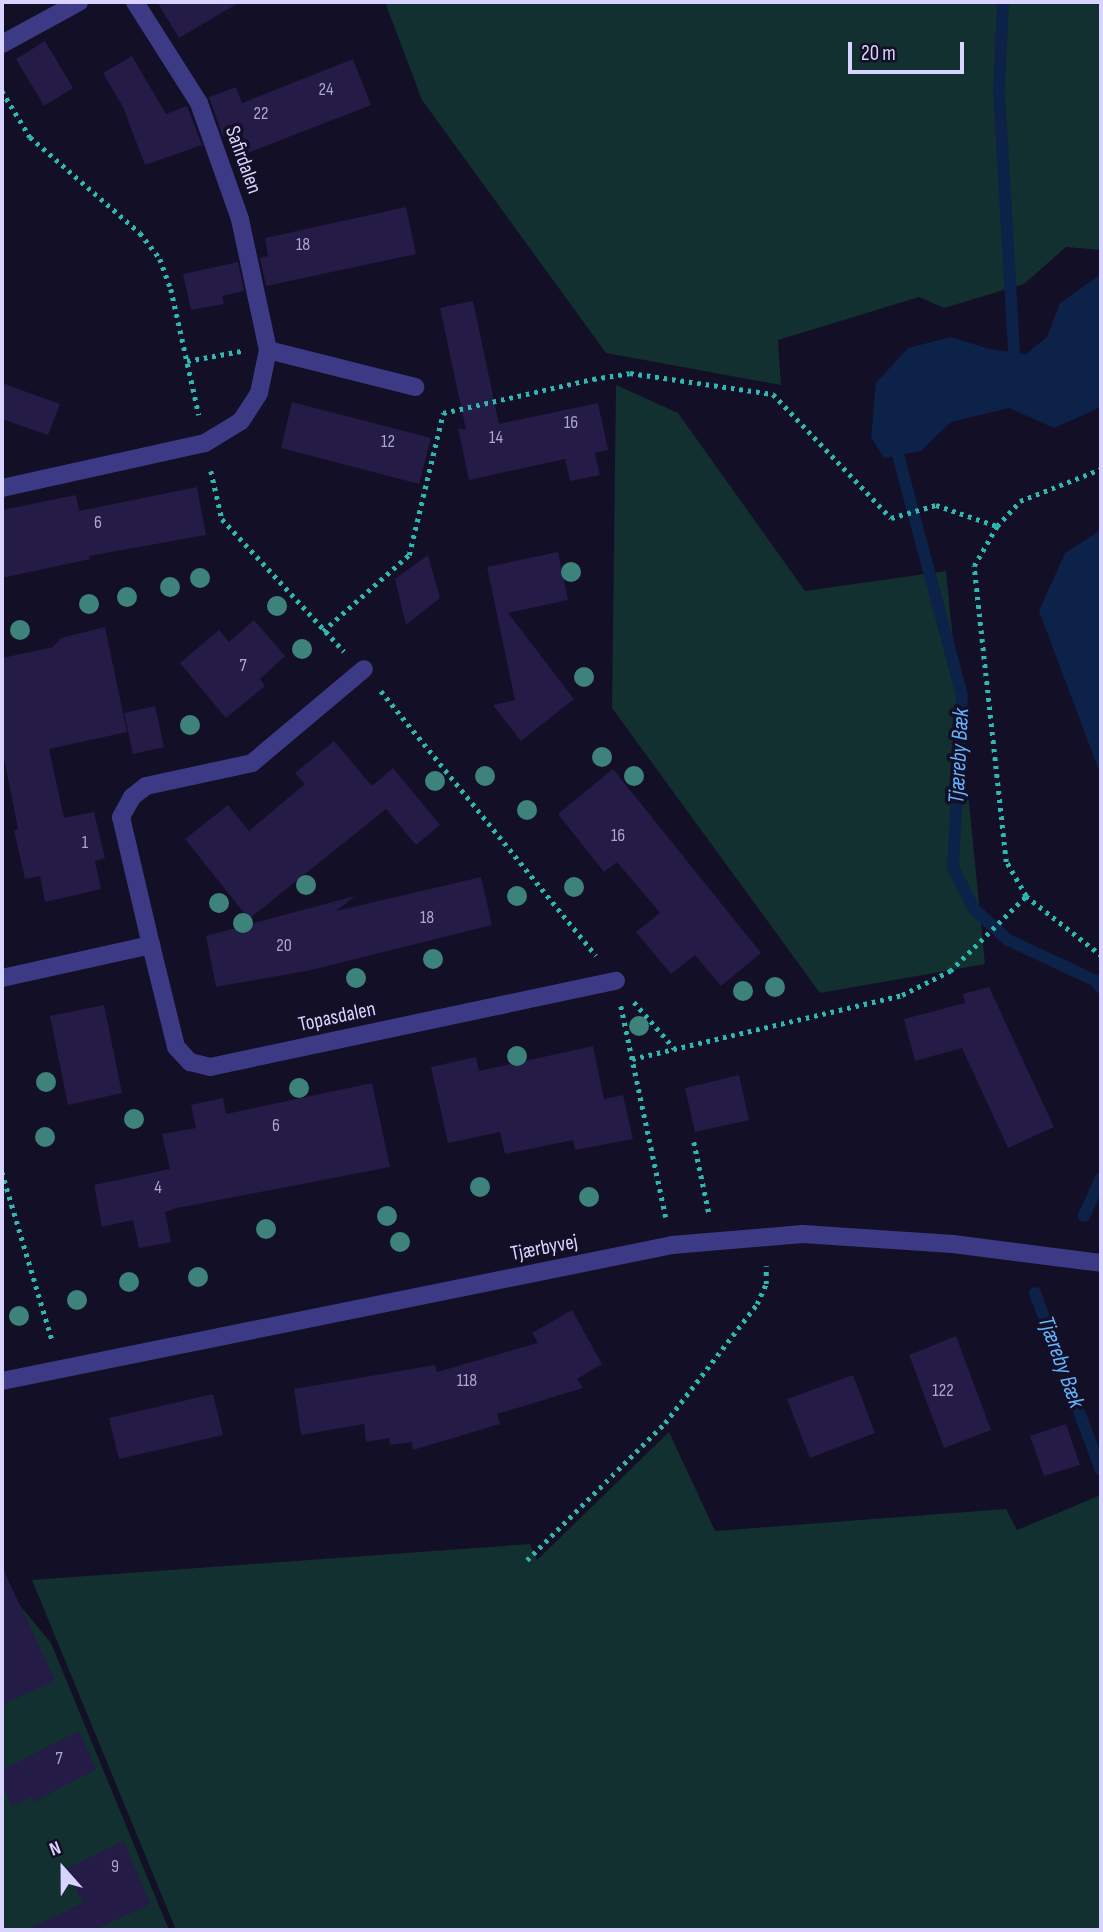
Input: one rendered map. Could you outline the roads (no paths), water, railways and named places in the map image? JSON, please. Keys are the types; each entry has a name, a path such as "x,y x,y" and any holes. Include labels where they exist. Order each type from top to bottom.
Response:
{"street":[{"path":"2,44 79,2"},
{"name":"Safirdalen","path":"2,488 205,443 241,421 259,393 268,348 240,219 199,103 135,2"},
{"path":"268,348 415,387"},
{"name":"Topasdalen","path":"364,669 252,763 146,786 132,797 121,817 176,1047 190,1062 209,1067 616,981"},
{"path":"2,978 151,945"},
{"name":"Tjærbyvej","path":"2,1381 672,1245 803,1234 953,1244 1101,1263"}],"water":[{"path":"1101,274 1101,407 1054,428 1009,408 951,422 921,451 884,458 871,437 876,383 908,348 951,337 989,349 1026,354 1047,337 1060,303"},
{"path":"1101,530 1101,776 1039,611 1065,553"}],"waterway":[{"path":"1003,2 999,91 1014,352"},
{"name":"Tjæreby Bæk","path":"898,455 962,695 953,867 974,909 1008,940 1096,981 1101,988"},
{"name":"Tjæreby Bæk","path":"1084,1216 1101,1178"},
{"name":"Tjæreby Bæk","path":"1035,1293 1101,1470"}]}
